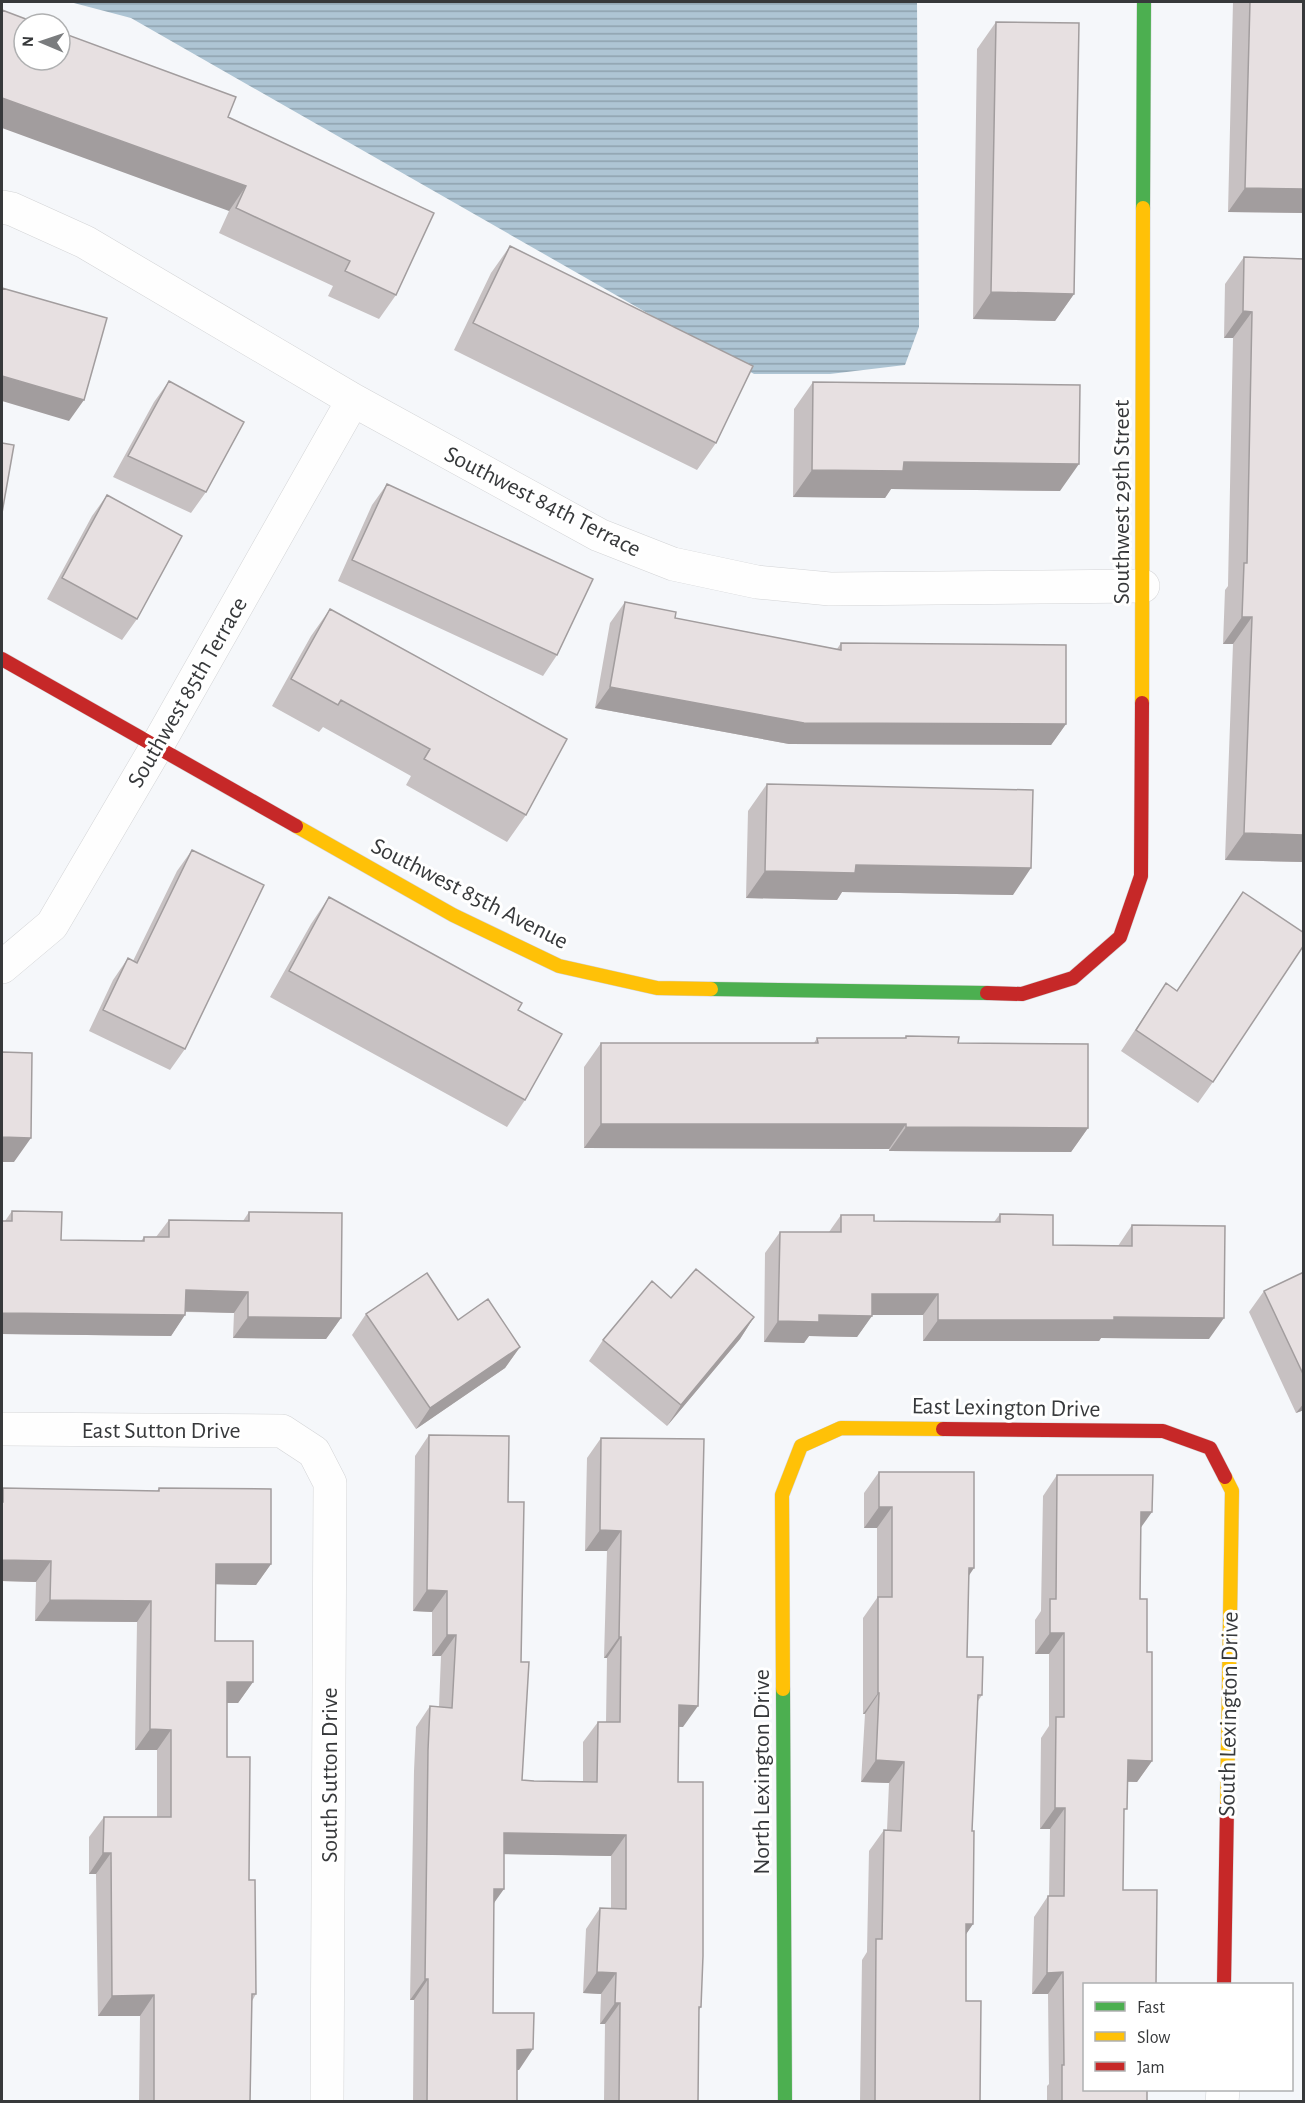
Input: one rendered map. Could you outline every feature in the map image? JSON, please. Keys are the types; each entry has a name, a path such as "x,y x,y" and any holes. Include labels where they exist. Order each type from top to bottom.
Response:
{"street":[{"name":"Southwest 29th Street","path":"1073,978 1120,937 1141,876 1144,2"},
{"name":"Southwest 84th Terrace","path":"2,207 12,209 86,242 353,400 599,535 673,564 757,582 830,589 1143,586"},
{"name":"Southwest 85th Terrace","path":"2,967 52,925 157,746 353,400"},
{"name":"Southwest 85th Avenue","path":"2,659 453,915 559,966 657,988 1022,994 1073,978"},
{"name":"East Lexington Drive","path":"801,1446 841,1428 1163,1431 1210,1448"},
{"name":"East Sutton Drive","path":"2,1429 282,1431 314,1452"},
{"name":"North Lexington Drive","path":"785,2102 782,1495 801,1446"},
{"name":"South Lexington Drive","path":"1210,1448 1232,1491 1224,1983"},
{"name":"South Sutton Drive","path":"314,1452 330,1483 327,2102"}],"water":[{"path":"70,2 917,2 919,327 905,365 830,374 754,374 131,18"}],"building":[{"path":"1250,2 1304,2 1304,189 1245,188"},
{"path":"2,10 12,14 12,72 72,72 72,36 236,97 228,117 434,213 396,295 345,271 350,261 236,208 246,186 2,98"},
{"path":"996,22 1079,23 1074,294 991,292"},
{"path":"510,246 753,366 716,443 473,323"},
{"path":"1244,257 1304,259 1304,835 1244,833 1252,617 1242,617 1244,563 1247,563 1252,312 1243,311"},
{"path":"2,288 107,318 84,400 2,376"},
{"path":"169,381 244,422 206,492 128,456"},
{"path":"813,382 1080,385 1079,464 904,462 903,471 812,470"},
{"path":"2,443 14,445 2,513"},
{"path":"387,484 593,579 557,655 352,560"},
{"path":"107,495 182,536 137,619 62,578"},
{"path":"625,602 676,612 675,618 841,650 841,643 1066,645 1066,724 804,723 610,687"},
{"path":"330,609 567,739 526,815 424,759 430,749 341,700 338,705 291,679"},
{"path":"767,784 1033,790 1031,868 856,865 855,873 765,871"},
{"path":"192,850 264,885 185,1049 103,1010 128,958 137,963"},
{"path":"1243,892 1304,933 1304,945 1213,1082 1136,1030 1166,983 1177,991"},
{"path":"329,897 522,1003 518,1010 562,1034 525,1100 289,971"},
{"path":"906,1036 959,1037 958,1043 1088,1044 1088,1128 906,1127 906,1124 601,1124 601,1043 818,1043 817,1038 906,1038"},
{"path":"2,1052 32,1053 31,1138 2,1137"},
{"path":"12,1211 62,1212 61,1240 144,1241 144,1237 169,1237 169,1220 249,1221 249,1212 342,1213 341,1318 248,1317 248,1292 186,1290 185,1315 2,1313 2,1221 12,1221"},
{"path":"1000,1214 1053,1215 1053,1245 1132,1246 1132,1225 1225,1226 1224,1318 938,1320 938,1294 872,1294 872,1316 819,1315 819,1322 778,1321 780,1232 841,1232 841,1215 874,1215 874,1221 1000,1222"},
{"path":"696,1269 754,1317 681,1405 603,1340 652,1281 671,1298"},
{"path":"1304,1272 1304,1376 1264,1291"},
{"path":"427,1273 458,1320 488,1299 520,1347 430,1408 366,1314"},
{"path":"429,1435 509,1436 508,1502 524,1502 521,1662 529,1662 522,1780 597,1782 598,1722 620,1722 621,1637 619,1637 621,1531 600,1530 601,1438 704,1439 698,1706 679,1705 678,1782 703,1782 703,1956 701,2007 699,2007 698,2102 619,2102 620,2003 615,2003 616,1973 597,1972 600,1908 626,1909 626,1835 504,1833 504,1889 494,1889 493,2013 534,2013 533,2049 517,2050 517,2102 427,2102 428,1979 425,1979 430,1706 452,1708 456,1635 447,1635 447,1591 427,1590"},
{"path":"879,1472 974,1472 974,1568 969,1568 967,1657 983,1657 982,1695 978,1695 972,1831 974,1831 973,1924 966,1924 966,2001 981,2001 980,2102 875,2102 876,1939 882,1939 884,1830 901,1831 904,1762 876,1760 879,1693 878,1597 892,1597 892,1507 879,1507"},
{"path":"1057,1475 1153,1475 1152,1512 1141,1512 1140,1599 1147,1599 1147,1652 1152,1652 1152,1761 1128,1760 1127,1809 1124,1809 1123,1890 1157,1890 1156,1983 1083,1983 1083,2091 1147,2091 1147,2102 1062,2102 1063,1972 1047,1973 1048,1896 1064,1896 1065,1808 1055,1808 1056,1717 1064,1717 1064,1633 1050,1633 1050,1599 1056,1599"},
{"path":"3,1488 159,1491 159,1488 271,1489 271,1564 216,1564 215,1641 253,1641 253,1682 227,1682 227,1757 250,1757 249,1880 255,1880 256,1994 252,1994 250,2102 154,2102 154,1995 112,1996 111,1853 103,1853 104,1817 171,1817 171,1730 150,1729 151,1601 50,1600 51,1561 2,1560"}],"traffic: fast":[{"path":"1143,208 1144,2"},
{"path":"711,989 987,993"},
{"path":"783,1689 785,2102"}],"traffic: slow":[{"path":"1142,703 1143,208"},
{"path":"296,826 453,915 559,966 657,988 711,989"},
{"path":"783,1689 782,1495 801,1446 841,1428 943,1429"},
{"path":"1225,1477 1232,1491 1227,1806"}],"traffic: jam":[{"path":"2,659 296,826"},
{"path":"987,993 1022,994 1073,978 1120,937 1141,876 1142,703"},
{"path":"943,1429 1163,1431 1210,1448 1225,1477"},
{"path":"1224,1983 1227,1806"}]}
